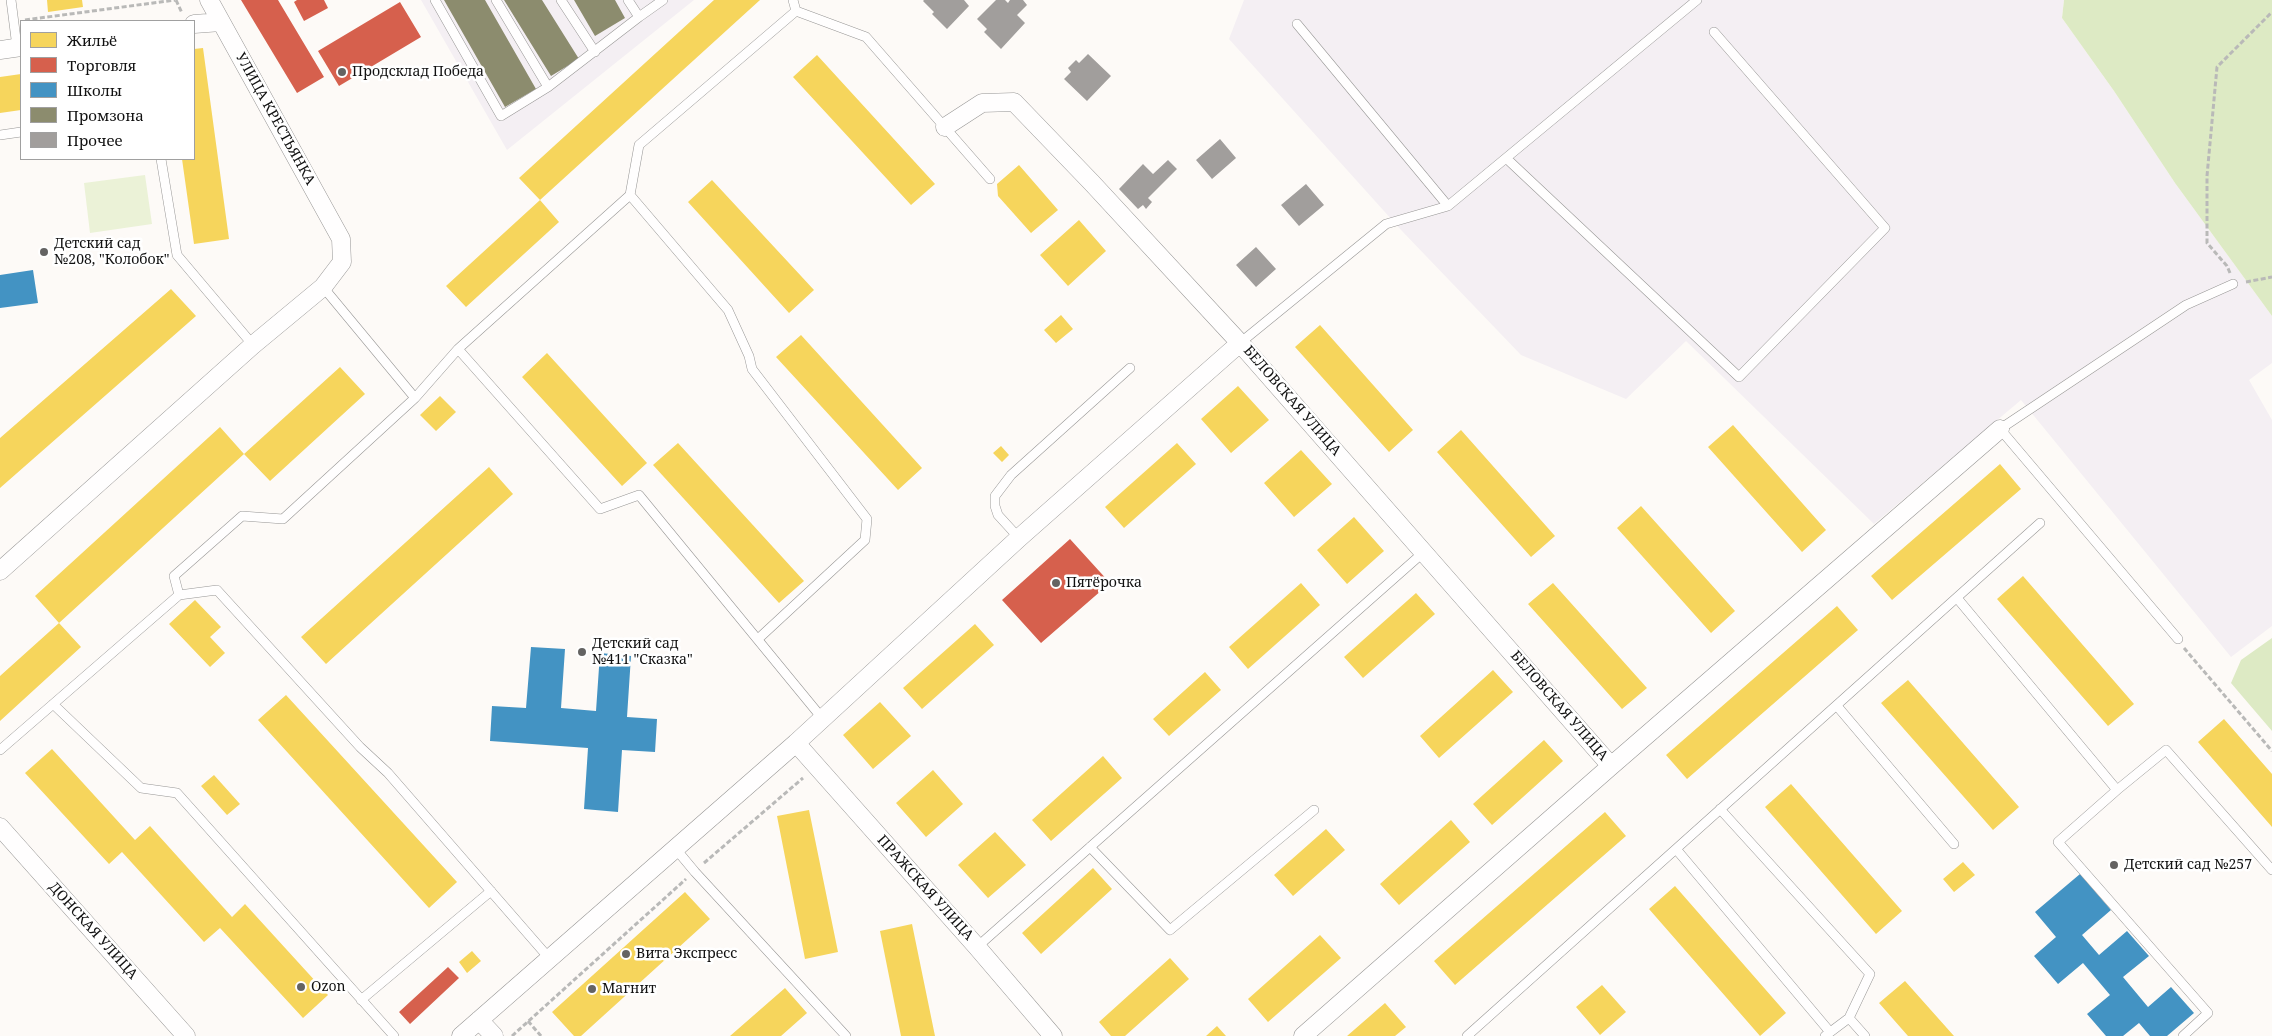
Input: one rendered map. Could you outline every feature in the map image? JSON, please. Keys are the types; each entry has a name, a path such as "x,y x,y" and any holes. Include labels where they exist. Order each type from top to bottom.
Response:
{"street":[{"name":"УЛИЦА КРЕСТЬЯНКА","path":"209,0 341,239 342,262 323,287"},
{"path":"195,24 221,22"},
{"path":"0,50 19,47"},
{"name":"БЕЛОВСКАЯ УЛИЦА","path":"945,127 982,104 1014,102 1240,343 1611,766"},
{"path":"0,571 253,344 323,287"},
{"path":"461,1036 796,743 1019,538 1240,343"},
{"path":"1303,1036 2000,429"},
{"name":"ПРАЖСКАЯ УЛИЦА","path":"796,743 977,947 1053,1036"},
{"name":"ДОНСКАЯ УЛИЦА","path":"0,827 186,1036"},
{"path":"479,1020 494,1036"}],"lane":[{"path":"11,0 19,47"},
{"path":"435,0 501,116 548,87 663,0"},
{"path":"496,0 548,87"},
{"path":"561,0 595,52"},
{"path":"628,0 639,17"},
{"path":"793,0 796,11"},
{"path":"1240,343 1386,224 1448,206 1697,0"},
{"path":"796,11 866,37 990,179"},
{"path":"179,595 174,576 242,516 283,519 415,398 458,349 630,195 639,145 796,11"},
{"path":"1297,24 1448,206"},
{"path":"1506,158 1739,377 1885,228 1714,32"},
{"path":"0,136 20,132"},
{"path":"161,160 178,255 253,344"},
{"path":"630,195 728,310 749,356 752,369 867,519 865,540 758,639"},
{"path":"2178,640 2000,429 2186,305 2234,284"},
{"path":"323,287 415,398"},
{"path":"458,349 600,509 639,496 822,718"},
{"path":"1019,538 998,515 995,506 995,496 1011,475 1130,368"},
{"path":"1467,1036 2040,523"},
{"path":"977,947 1425,552"},
{"path":"0,750 179,595 217,590 360,748 388,773 549,958"},
{"path":"1957,598 2117,790"},
{"path":"53,704 141,788 177,793 394,1036"},
{"path":"1837,706 1954,844"},
{"path":"2182,1036 2208,1013 2058,842 2166,750 2272,870"},
{"path":"1676,849 1828,1034 1849,1018 1870,974 1720,809"},
{"path":"1090,847 1170,930 1314,810"},
{"path":"675,848 846,1036"},
{"path":"361,1000 491,891"},
{"path":"1849,1018 1865,1036"}],"path":[{"path":"22,20 175,0"},
{"path":"2272,12 2217,67 2207,176 2207,243 2227,266 2234,284 2272,277"},
{"path":"14,21 20,20"},
{"path":"2178,640 2272,751"},
{"path":"512,1036 817,766"},
{"path":"528,1021 541,1036"}],"shaded area":[{"path":"421,0 694,0 507,150"},
{"path":"1244,0 2064,0 2062,18 2114,91 2175,183 2272,316 2272,363 2249,380 2272,420 2272,626 2231,657 2021,400 1874,524 1686,341 1626,399 1521,355 1402,231 1229,39"}],"green space":[{"path":"2064,0 2272,0 2272,316 2175,183 2114,91 2062,18"},
{"path":"145,175 152,224 90,233 84,183"},
{"path":"2272,638 2272,731 2231,683 2241,660"}],"building: Жильё":[{"path":"47,0 82,0 83,7 48,12"},
{"path":"714,0 760,0 540,200 519,178"},
{"path":"203,48 229,239 194,244 182,160 195,160 195,49"},
{"path":"817,55 935,184 911,205 793,77"},
{"path":"20,74 20,110 0,113 0,77"},
{"path":"1019,165 1058,210 1031,233 998,196 997,184"},
{"path":"712,180 814,290 789,313 688,202"},
{"path":"540,200 559,222 466,307 446,286"},
{"path":"1079,220 1106,251 1068,286 1040,255"},
{"path":"171,289 196,316 0,488 0,438"},
{"path":"1061,315 1073,329 1056,343 1044,330"},
{"path":"1320,325 1413,430 1389,452 1295,347"},
{"path":"801,335 922,468 898,490 776,357"},
{"path":"547,353 647,463 622,486 522,377"},
{"path":"340,367 365,394 270,481 244,454"},
{"path":"1238,386 1269,420 1231,453 1201,419"},
{"path":"440,396 456,412 436,431 420,415"},
{"path":"1733,425 1826,530 1802,552 1708,447"},
{"path":"220,427 244,454 59,623 35,596"},
{"path":"1461,430 1555,536 1531,557 1437,452"},
{"path":"678,443 804,581 779,603 653,465"},
{"path":"1177,443 1196,464 1124,528 1105,507"},
{"path":"1001,446 1009,455 1002,462 993,453"},
{"path":"1301,450 1332,484 1294,517 1264,483"},
{"path":"2000,464 2021,489 1892,600 1871,576"},
{"path":"489,467 513,494 326,664 301,637"},
{"path":"1641,506 1735,611 1711,633 1617,528"},
{"path":"1354,517 1384,551 1347,584 1317,550"},
{"path":"2023,576 2134,704 2108,726 1997,599"},
{"path":"1301,583 1320,605 1248,669 1229,647"},
{"path":"1553,583 1647,688 1622,709 1528,604"},
{"path":"1416,593 1435,614 1363,678 1344,657"},
{"path":"195,600 221,627 210,637 225,653 210,667 169,624"},
{"path":"1837,606 1858,630 1687,779 1666,755"},
{"path":"59,623 81,647 0,721 0,676"},
{"path":"975,624 994,645 922,709 903,688"},
{"path":"1493,670 1513,692 1439,758 1420,736"},
{"path":"1205,672 1221,690 1169,736 1153,719"},
{"path":"1908,680 2019,807 1993,830 1881,703"},
{"path":"286,695 457,882 429,908 258,720"},
{"path":"880,702 911,736 873,769 843,735"},
{"path":"2224,719 2272,774 2272,827 2198,742"},
{"path":"1544,740 1563,761 1492,825 1473,804"},
{"path":"52,749 135,840 150,826 232,917 245,904 328,995 303,1018 220,928 204,942 122,852 109,864 25,773"},
{"path":"1103,756 1122,778 1051,841 1032,820"},
{"path":"933,770 963,804 926,837 896,803"},
{"path":"214,775 240,804 227,815 201,786"},
{"path":"1791,784 1902,911 1876,934 1765,807"},
{"path":"809,810 838,952 805,959 777,816"},
{"path":"1605,812 1626,836 1455,985 1434,961"},
{"path":"1451,820 1470,842 1399,905 1380,884"},
{"path":"1326,829 1345,850 1293,896 1274,875"},
{"path":"995,832 1026,865 988,898 958,865"},
{"path":"1963,862 1975,875 1954,892 1943,879"},
{"path":"1093,868 1112,889 1041,954 1022,933"},
{"path":"1675,886 1786,1013 1760,1036 1649,909"},
{"path":"685,892 710,919 581,1036 574,1036 552,1012"},
{"path":"912,924 935,1036 901,1036 880,931"},
{"path":"1320,935 1341,958 1268,1022 1248,999"},
{"path":"472,951 481,961 467,973 459,962"},
{"path":"1170,958 1189,979 1125,1036 1111,1036 1099,1022"},
{"path":"1905,981 1954,1036 1908,1036 1879,1003"},
{"path":"1602,985 1626,1012 1600,1035 1576,1007"},
{"path":"785,988 807,1013 781,1036 730,1036"},
{"path":"1385,1003 1406,1027 1395,1036 1347,1036"},
{"path":"1217,1026 1226,1036 1206,1036"}],"building: Торговля":[{"path":"241,0 278,0 324,77 297,93"},
{"path":"297,0 324,0 328,8 304,21 294,2"},
{"path":"400,2 421,37 339,86 318,51"},
{"path":"1070,539 1110,583 1041,643 1002,600"},
{"path":"448,967 459,978 410,1024 399,1012"}],"building: Школы":[{"path":"33,270 38,303 0,308 0,275"},
{"path":"531,647 565,649 561,708 596,711 600,653 631,656 627,717 657,719 655,752 622,750 618,812 584,809 588,748 490,741 492,706 526,708"},
{"path":"2080,874 2111,910 2082,935 2099,955 2127,931 2149,956 2123,977 2148,1007 2171,987 2194,1013 2167,1036 2150,1036 2139,1023 2123,1036 2106,1036 2087,1014 2110,995 2083,963 2058,984 2034,956 2056,937 2035,912"}],"building: Промзона":[{"path":"444,0 485,0 536,89 505,107"},
{"path":"504,0 542,0 579,59 551,76"},
{"path":"574,0 615,0 625,18 595,36"}],"building: Прочее":[{"path":"924,0 964,0 969,6 947,29 932,14 934,12"},
{"path":"996,0 1005,0 1008,3 1010,0 1023,0 1027,5 1017,15 1025,23 1001,49 984,32 987,29 977,19"},
{"path":"1088,54 1111,76 1087,101 1064,79 1071,72 1068,68 1076,60 1079,63"},
{"path":"1220,139 1236,158 1212,179 1196,160"},
{"path":"1168,160 1177,169 1148,198 1152,202 1146,209 1143,205 1138,209 1119,189 1143,164 1153,174"},
{"path":"1306,184 1324,205 1299,226 1281,205"},
{"path":"1256,247 1276,269 1256,287 1236,265"}],"place":[{"name":"Продсклад Победа","path":"342,72"},
{"name":"Детский сад №208, \"Колобок\"","path":"44,252"},
{"name":"Пятёрочка","path":"1056,583"},
{"name":"Детский сад №411 \"Сказка\"","path":"582,652"},
{"name":"Детский сад №257","path":"2114,865"},
{"name":"Вита Экспресс","path":"626,954"},
{"name":"Ozon","path":"301,987"},
{"name":"Магнит","path":"592,989"}]}
